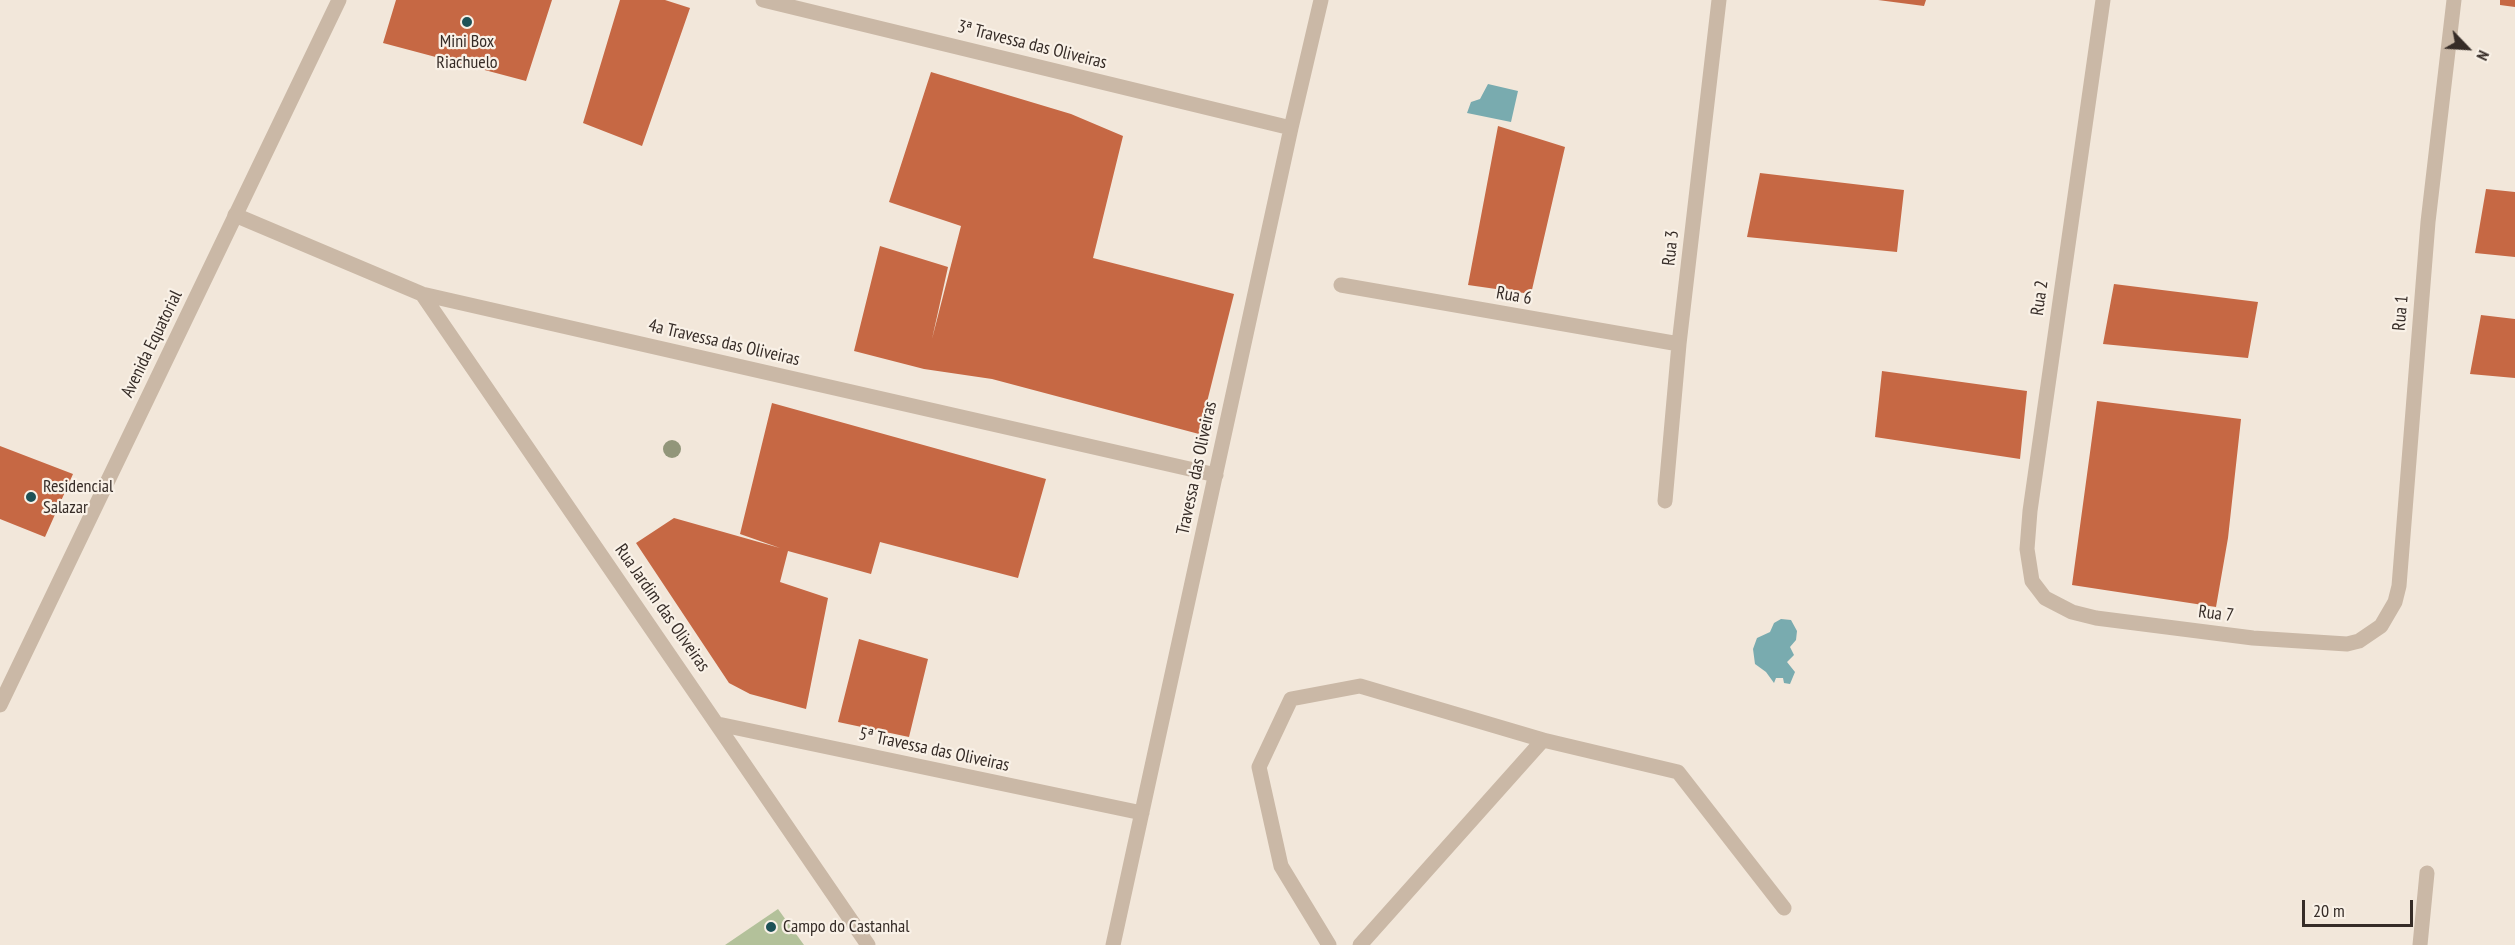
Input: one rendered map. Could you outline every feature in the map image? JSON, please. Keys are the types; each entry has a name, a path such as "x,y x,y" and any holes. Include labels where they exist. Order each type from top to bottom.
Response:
{"street":[{"name":"Avenida Equatorial","path":"0,705 339,0"},
{"name":"3ª Travessa das Oliveiras","path":"764,0 1291,128"},
{"name":"Travessa das Oliveiras","path":"1113,945 1291,128 1322,0"},
{"name":"Rua 3","path":"1665,501 1679,344 1719,0"},
{"name":"Rua 2","path":"2045,598 2032,581 2028,566 2030,511 2103,0"},
{"name":"Rua 1","path":"2381,626 2395,602 2399,586 2428,222 2454,0"},
{"name":"4a Travessa das Oliveiras","path":"235,215 422,294 1216,476"},
{"name":"Rua 6","path":"1341,285 1679,344"},
{"name":"Rua Jardim das Oliveiras","path":"422,294 868,945"},
{"name":"Rua 7","path":"2045,598 2072,612 2096,618 2253,638 2347,644 2359,641 2381,626"},
{"path":"1329,945 1281,866 1259,767 1291,699 1360,686 1543,740 1678,772 1784,908"},
{"name":"5ª Travessa das Oliveiras","path":"718,724 1142,813"},
{"path":"1360,945 1543,740"},
{"path":"2421,945 2427,873"}],"green space":[{"name":"Campo do Castanhal","path":"778,909 804,945 725,945"}],"water":[{"path":"1488,84 1518,91 1511,122 1467,113 1471,102 1480,99"},
{"path":"1781,619 1791,620 1797,631 1796,640 1790,647 1794,655 1787,662 1795,672 1790,684 1784,683 1783,678 1776,678 1774,683 1766,672 1755,664 1753,649 1757,638 1770,632 1774,623"}],"building":[{"name":"Mini Box Riachuelo","path":"396,0 552,0 526,81 383,43"},
{"path":"620,0 665,0 690,8 642,146 583,123"},
{"path":"1878,0 1926,0 1924,6"},
{"path":"2500,0 2515,0 2515,7 2500,5"},
{"path":"931,72 1071,114 1123,136 1093,258 1234,294 1199,434 992,379 924,369 854,351 880,246 948,267 932,339 961,226 889,202"},
{"path":"1498,126 1565,147 1531,294 1468,285"},
{"path":"1760,173 1904,190 1897,252 1747,237"},
{"path":"2486,189 2515,192 2515,257 2475,253"},
{"path":"2114,284 2258,302 2248,358 2103,344"},
{"path":"2481,315 2515,319 2515,378 2470,374"},
{"path":"1882,371 2027,391 2020,459 1875,437"},
{"path":"2097,401 2241,419 2228,538 2216,607 2072,585"},
{"path":"772,403 1046,479 1018,578 880,542 871,574 788,551 780,582 828,598 806,709 750,694 729,683 636,543 674,518 780,548 740,534"},
{"name":"Residencial Salazar","path":"0,446 73,474 45,537 0,519"},
{"path":"859,639 928,659 909,737 838,722"}],"place":[{"name":"Mini Box Riachuelo","path":"467,22"},
{"name":"Residencial Salazar","path":"31,497"},
{"name":"Campo do Castanhal","path":"771,927"}]}
